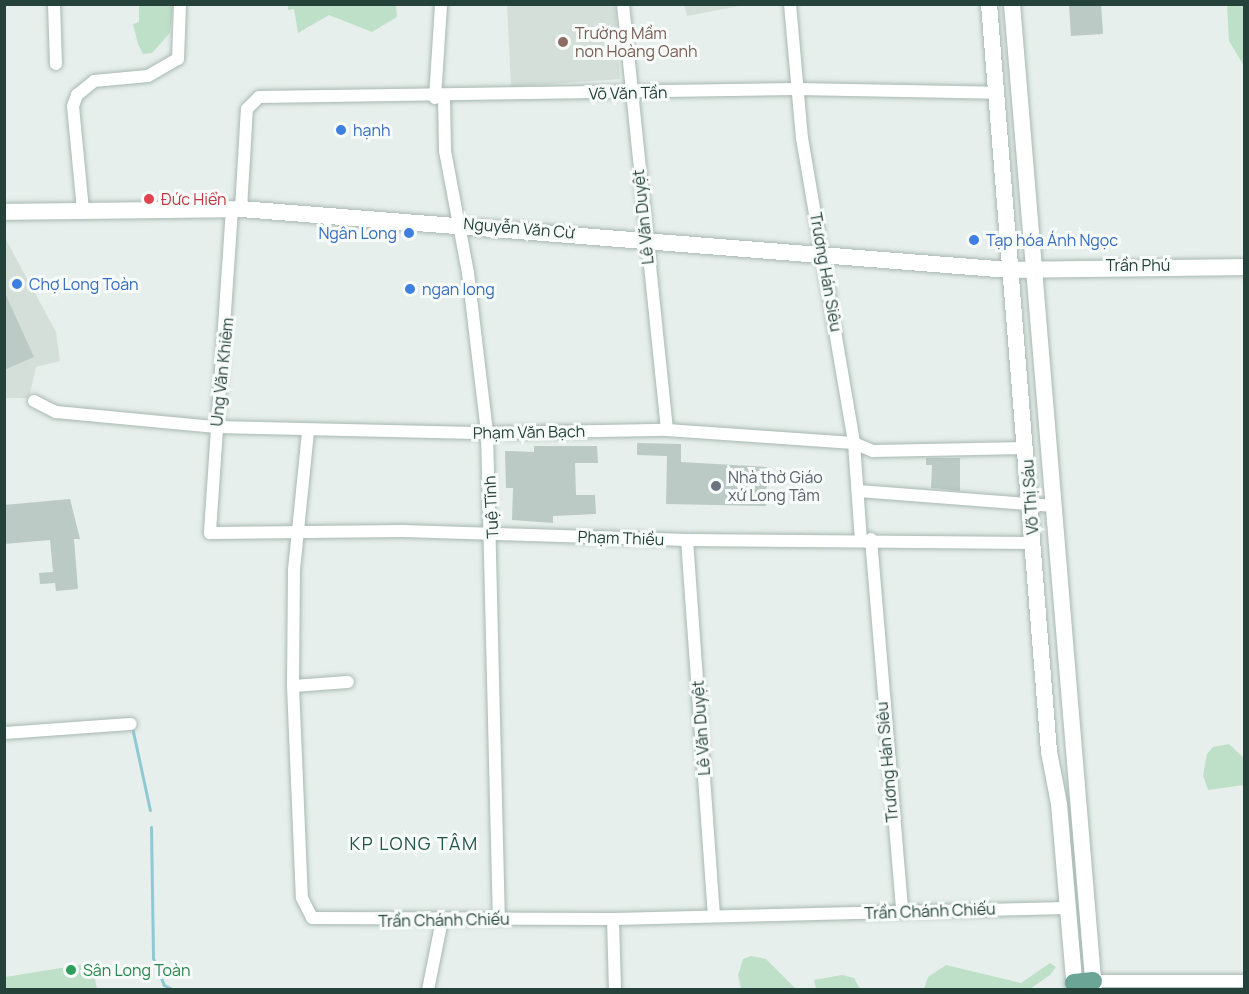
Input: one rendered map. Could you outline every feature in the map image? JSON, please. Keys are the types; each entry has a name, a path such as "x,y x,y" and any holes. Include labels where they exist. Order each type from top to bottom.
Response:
{"main road":[{"name":"Võ Thị Sáu","path":"989,4 998,93 1010,270 1032,503 1049,752 1059,804 1075,986"},
{"name":"Võ Thị Sáu","path":"1012,4 1093,985"},
{"name":"Nguyễn Văn Cừ","path":"4,212 237,209 460,223 1010,270 1032,266"},
{"name":"Trần Phú","path":"1032,266 1245,267"},
{"path":"1075,986 1093,985"}],"street":[{"path":"54,4 56,64"},
{"path":"83,210 73,106 77,95 93,81 148,76 178,59 182,48 180,4"},
{"name":"Tuệ Tĩnh","path":"441,4 439,98 445,151 460,223 487,433 492,533 499,919"},
{"name":"Lê Văn Duyệt","path":"623,4 645,239 667,430"},
{"name":"Trương Hán Siêu","path":"790,4 796,89 822,254 832,292 866,539 902,912"},
{"name":"Võ Văn Tần","path":"259,97 439,98 796,89 998,93"},
{"name":"Ung Văn Khiêm","path":"210,533 216,427 247,109 259,97"},
{"name":"Phạm Văn Bạch","path":"34,401 48,410 107,417 216,427 308,432 487,433 667,430 854,443 873,451 1026,448"},
{"name":"Trần Chánh Chiếu","path":"308,432 296,533 293,686 302,898 307,914 326,921 613,919 1067,908"},
{"path":"858,491 1054,506"},
{"name":"Phạm Thiều","path":"210,533 492,533 687,540 866,539 1033,543"},
{"name":"Lê Văn Duyệt","path":"687,540 714,916"},
{"path":"293,686 348,682"},
{"path":"4,733 131,724"},
{"path":"613,919 615,990"},
{"path":"428,990 442,920"},
{"path":"1093,985 1245,981"}],"shaded area":[{"path":"684,4 744,5 687,16"},
{"name":"Trường Mầm non Hoàng Oanh","path":"507,5 615,5 620,79 511,87"},
{"name":"Chợ Long Toàn","path":"4,236 56,332 60,361 36,367 29,398 5,398"}],"green space":[{"path":"139,5 173,5 170,33 152,53 143,54 138,44 133,24 139,22"},
{"path":"288,5 396,5 397,17 372,32 329,15 298,33 294,9 288,10"},
{"path":"1227,5 1244,5 1244,66 1229,41"},
{"path":"1229,744 1244,758 1244,785 1208,790 1203,775 1207,754 1213,747"},
{"path":"751,956 766,959 796,989 741,989 738,975 743,959"},
{"name":"Sân Long Toàn","path":"92,963 97,989 5,989 5,977"},
{"path":"1050,963 1056,967 1050,975 1030,989 924,989 928,977 946,965 1021,983"},
{"path":"842,975 854,978 860,989 816,989 814,980"}],"building":[{"path":"1069,4 1101,4 1103,34 1071,36"},
{"path":"4,291 34,357 4,370"},
{"name":"Nhà thờ Giáo xứ Long Tâm","path":"637,443 681,444 681,462 767,467 766,506 666,504 667,456 637,455"},
{"path":"534,446 597,446 598,463 575,463 576,495 595,495 596,514 553,516 553,523 512,520 513,488 506,488 505,451 534,452"},
{"path":"926,458 960,458 960,491 931,488 932,465 926,465"},
{"path":"70,499 80,539 74,539 78,589 56,591 55,583 40,584 39,573 53,572 50,540 4,544 4,505"}],"waterway":[{"path":"132,727 150,810"},
{"path":"151,827 153,958 164,985 174,990"}],"place":[{"name":"Trường Mầm non Hoàng Oanh","path":"563,42"},
{"name":"hạnh","path":"341,130"},
{"name":"Đức Hiển","path":"149,199"},
{"name":"Ngân Long","path":"409,233"},
{"name":"Tạp hóa Ánh Ngọc","path":"974,240"},
{"name":"Chợ Long Toàn","path":"17,284"},
{"name":"ngan long","path":"410,289"},
{"name":"Nhà thờ Giáo xứ Long Tâm","path":"716,486"},
{"name":"Sân Long Toàn","path":"71,970"}],"district":[{"name":"KP LONG TÂM","path":"414,843"}]}
